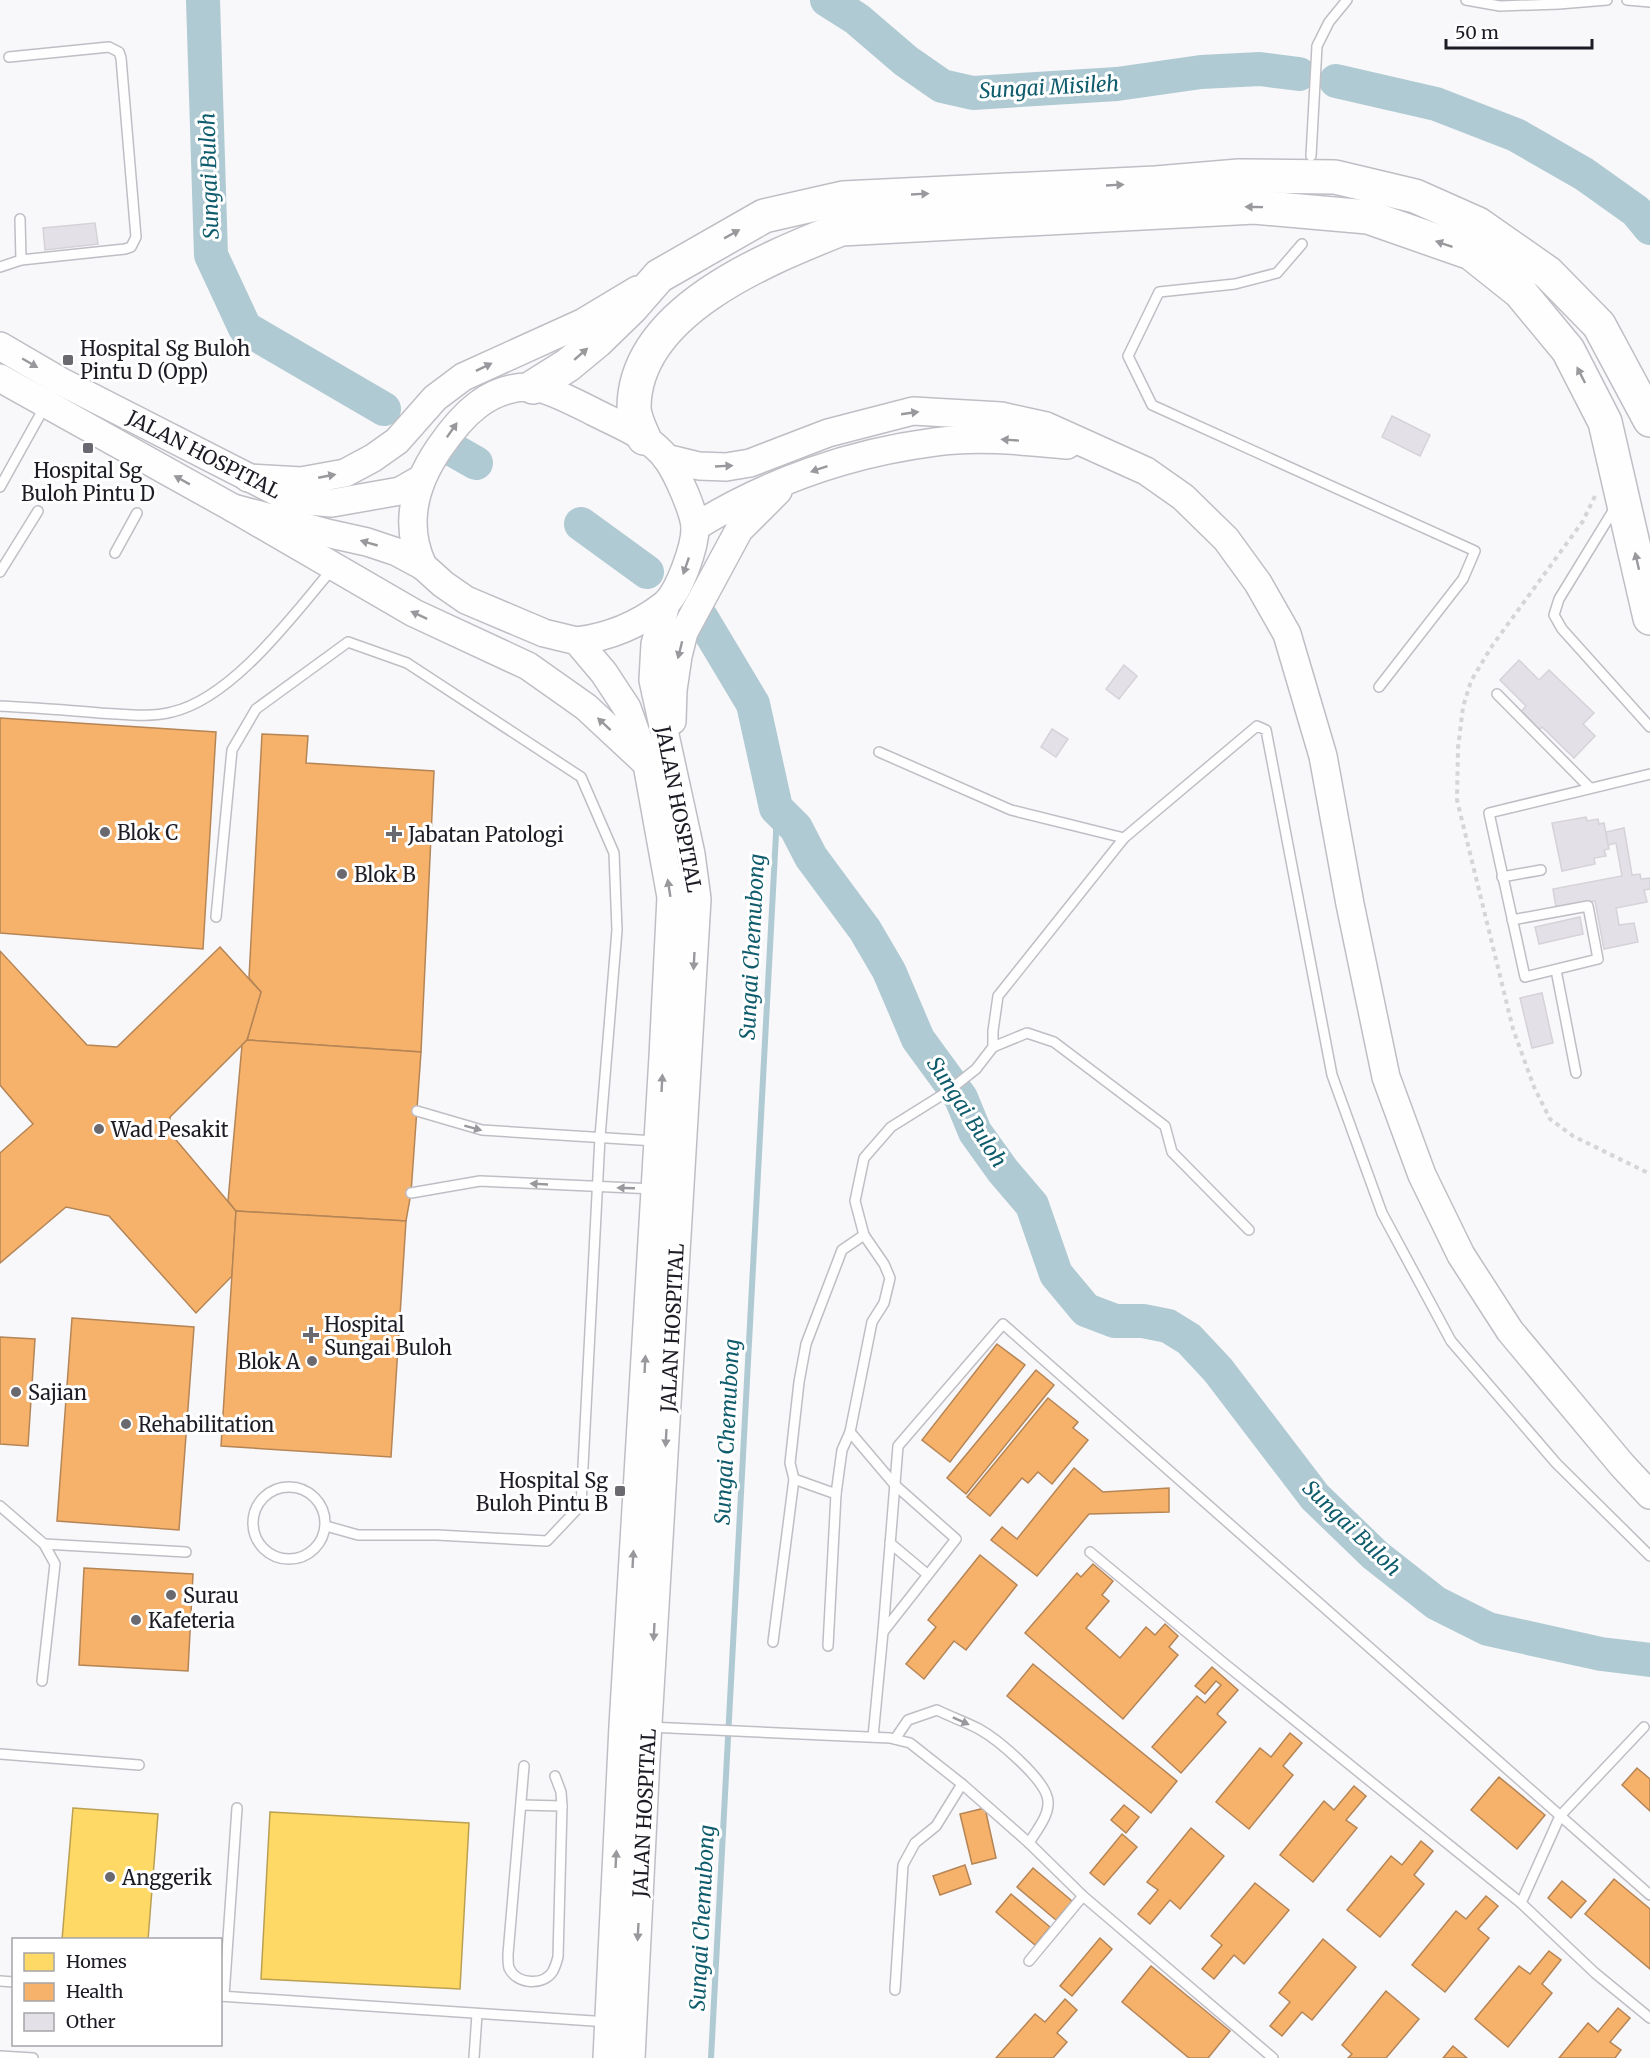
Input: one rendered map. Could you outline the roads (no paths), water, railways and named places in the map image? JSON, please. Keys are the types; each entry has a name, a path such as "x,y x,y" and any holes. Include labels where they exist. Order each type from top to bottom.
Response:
{"highway":[{"path":"533,387 568,365 597,341 632,307 659,276 764,216 843,198 1156,183 1239,176 1335,177 1415,196 1478,224 1548,273 1599,325 1650,420"},
{"path":"655,448 633,410 636,383 661,333 685,312 735,276 840,229 1254,207 1368,217 1471,253 1520,292 1568,350 1605,422 1609,494 1650,614"}],"main road":[{"path":"248,478 301,481 345,473 373,459 397,441 435,398 463,377 582,323 659,276"},
{"name":"JALAN HOSPITAL","path":"0,346 53,393 233,508 414,613 528,666 586,707 658,763"},
{"name":"JALAN HOSPITAL","path":"0,378 53,393 283,495 308,501 332,502 400,491 421,479"},
{"path":"423,566 416,551 412,520 421,479 430,461 458,422 481,402 502,391 533,387 574,402 655,448 699,466 726,467 750,463 828,433 913,411 1001,416 1046,426 1146,471 1183,497 1226,539 1258,583 1287,634 1323,756 1350,904 1386,1077 1422,1175 1461,1255 1510,1331 1622,1465 1650,1495"},
{"path":"695,527 737,502 789,479 848,459 936,441 1001,439 1090,447"},
{"path":"577,641 599,638 632,626 666,604 680,582 687,565 695,527 688,502 655,448"},
{"path":"658,763 684,632 739,530 789,479"},
{"name":"JALAN HOSPITAL","path":"233,508 367,542 397,552 423,566 466,600 544,633 577,641 604,673 658,763 691,854 697,899 671,1142 635,1727 621,2023 607,2058"},
{"name":"JALAN HOSPITAL","path":"658,763 653,680 655,644 666,604"},
{"path":"452,630 520,637 544,633"},
{"name":"JALAN HOSPITAL","path":"621,2023 632,2058"}],"lane":[{"path":"1311,156 1317,46 1329,22 1347,0"},
{"path":"1466,0 1500,6 1607,0"},
{"path":"1628,0 1650,2"},
{"path":"0,267 21,260 125,249 135,243 136,237 122,58 119,52 109,47 9,57"},
{"path":"20,219 21,260"},
{"path":"1302,244 1277,273 1235,284 1159,292 1128,356 1152,405 1475,551 1462,579 1379,687"},
{"path":"0,487 53,393"},
{"path":"1609,494 1559,599 1554,615 1562,629 1650,728"},
{"path":"0,572 38,510"},
{"path":"115,553 137,513"},
{"path":"0,706 143,716 173,712 202,700 228,682 272,640 335,567"},
{"path":"216,917 232,750 256,710 348,642 407,663 581,777 614,852 617,930 600,1137 581,1506 547,1541 437,1535 358,1535 326,1526"},
{"path":"1497,694 1590,788"},
{"path":"993,1047 998,996 1124,838 1257,726 1266,730 1332,1075 1382,1213 1451,1341 1556,1463 1650,1556"},
{"path":"879,752 1011,810 1124,838"},
{"path":"1512,920 1588,906 1598,959 1525,977 1512,920 1489,813 1650,774"},
{"path":"1503,877 1541,870"},
{"path":"1556,970 1576,1073"},
{"path":"828,1646 836,1494 842,1450 850,1432 872,1322 884,1303 890,1278 885,1264 864,1235 855,1201 864,1158 891,1126 947,1092 976,1069 993,1047 1027,1033 1054,1042 1165,1126 1172,1152 1249,1230"},
{"path":"417,1111 482,1130 671,1142"},
{"path":"411,1193 480,1181 668,1190"},
{"path":"773,1642 794,1479 790,1463 799,1382 806,1344 842,1250 864,1235"},
{"path":"873,1737 898,1446 1004,1324 1650,1895"},
{"path":"850,1432 895,1485 956,1539 883,1632"},
{"path":"794,1479 836,1494"},
{"path":"289,1486 301,1488 312,1494 323,1509 326,1526 323,1538 316,1548 307,1555 295,1559 272,1556 259,1543 253,1527 258,1503 267,1494 278,1488 289,1486"},
{"path":"0,1506 44,1544 55,1564 42,1681"},
{"path":"890,1543 927,1574"},
{"path":"44,1544 186,1552"},
{"path":"1090,1552 1225,1665 1521,1903 1595,1973 1650,2018"},
{"path":"896,1739 908,1720 937,1710 981,1730 1011,1753 1042,1786 1048,1801 1045,1816 1029,1843"},
{"path":"635,1727 873,1737 910,1743 962,1784 1029,1843 1083,1896 1273,2058"},
{"path":"1521,1903 1560,1816 1644,1727"},
{"path":"0,1754 139,1765"},
{"path":"524,1766 508,1954 509,1968 518,1978 529,1982 541,1981 552,1972 558,1957 562,1806 561,1792 555,1776"},
{"path":"895,1990 903,1865 915,1843 936,1826 962,1784"},
{"path":"521,1805 562,1806"},
{"path":"237,1808 222,1996 621,2023"},
{"path":"1029,1961 1083,1896"},
{"path":"474,2058 477,2014"},
{"path":"0,2056 33,2058"}],"waterway":[{"name":"Sungai Buloh","path":"203,0 211,255 245,328 384,409"},
{"name":"Sungai Misileh","path":"827,0 857,19 906,61 942,86 973,93 1117,84 1201,72 1260,69 1299,74"},
{"name":"Sungai Misileh","path":"1336,81 1436,104 1516,135 1584,174 1636,211 1650,228"},
{"name":"Sungai Buloh","path":"446,446 476,463"},
{"name":"Sungai Buloh","path":"581,524 647,572"},
{"name":"Sungai Buloh","path":"701,617 753,704 776,808 796,828 811,857 865,930 889,971 918,1039 961,1098 975,1132 1003,1171 1032,1205 1056,1274 1086,1310 1115,1321 1143,1321 1168,1326 1189,1339 1218,1370 1315,1497 1375,1555 1436,1603 1488,1629 1601,1654 1650,1660"},
{"name":"Sungai Chemubong","path":"711,2058 776,808"}],"place":[{"name":"Hospital Sg Buloh Pintu D (Opp)","path":"68,360"},
{"name":"Hospital Sg Buloh Pintu D","path":"88,448"},
{"name":"Blok C","path":"105,832"},
{"name":"Jabatan Patologi","path":"394,834"},
{"name":"Blok B","path":"342,874"},
{"name":"Wad Pesakit","path":"99,1129"},
{"name":"Hospital Sungai Buloh","path":"311,1335"},
{"name":"Blok A","path":"312,1361"},
{"name":"Sajian","path":"16,1392"},
{"name":"Rehabilitation","path":"126,1424"},
{"name":"Hospital Sg Buloh Pintu B","path":"620,1491"},
{"name":"Surau","path":"171,1595"},
{"name":"Kafeteria","path":"136,1620"},
{"name":"Anggerik","path":"110,1877"}]}
